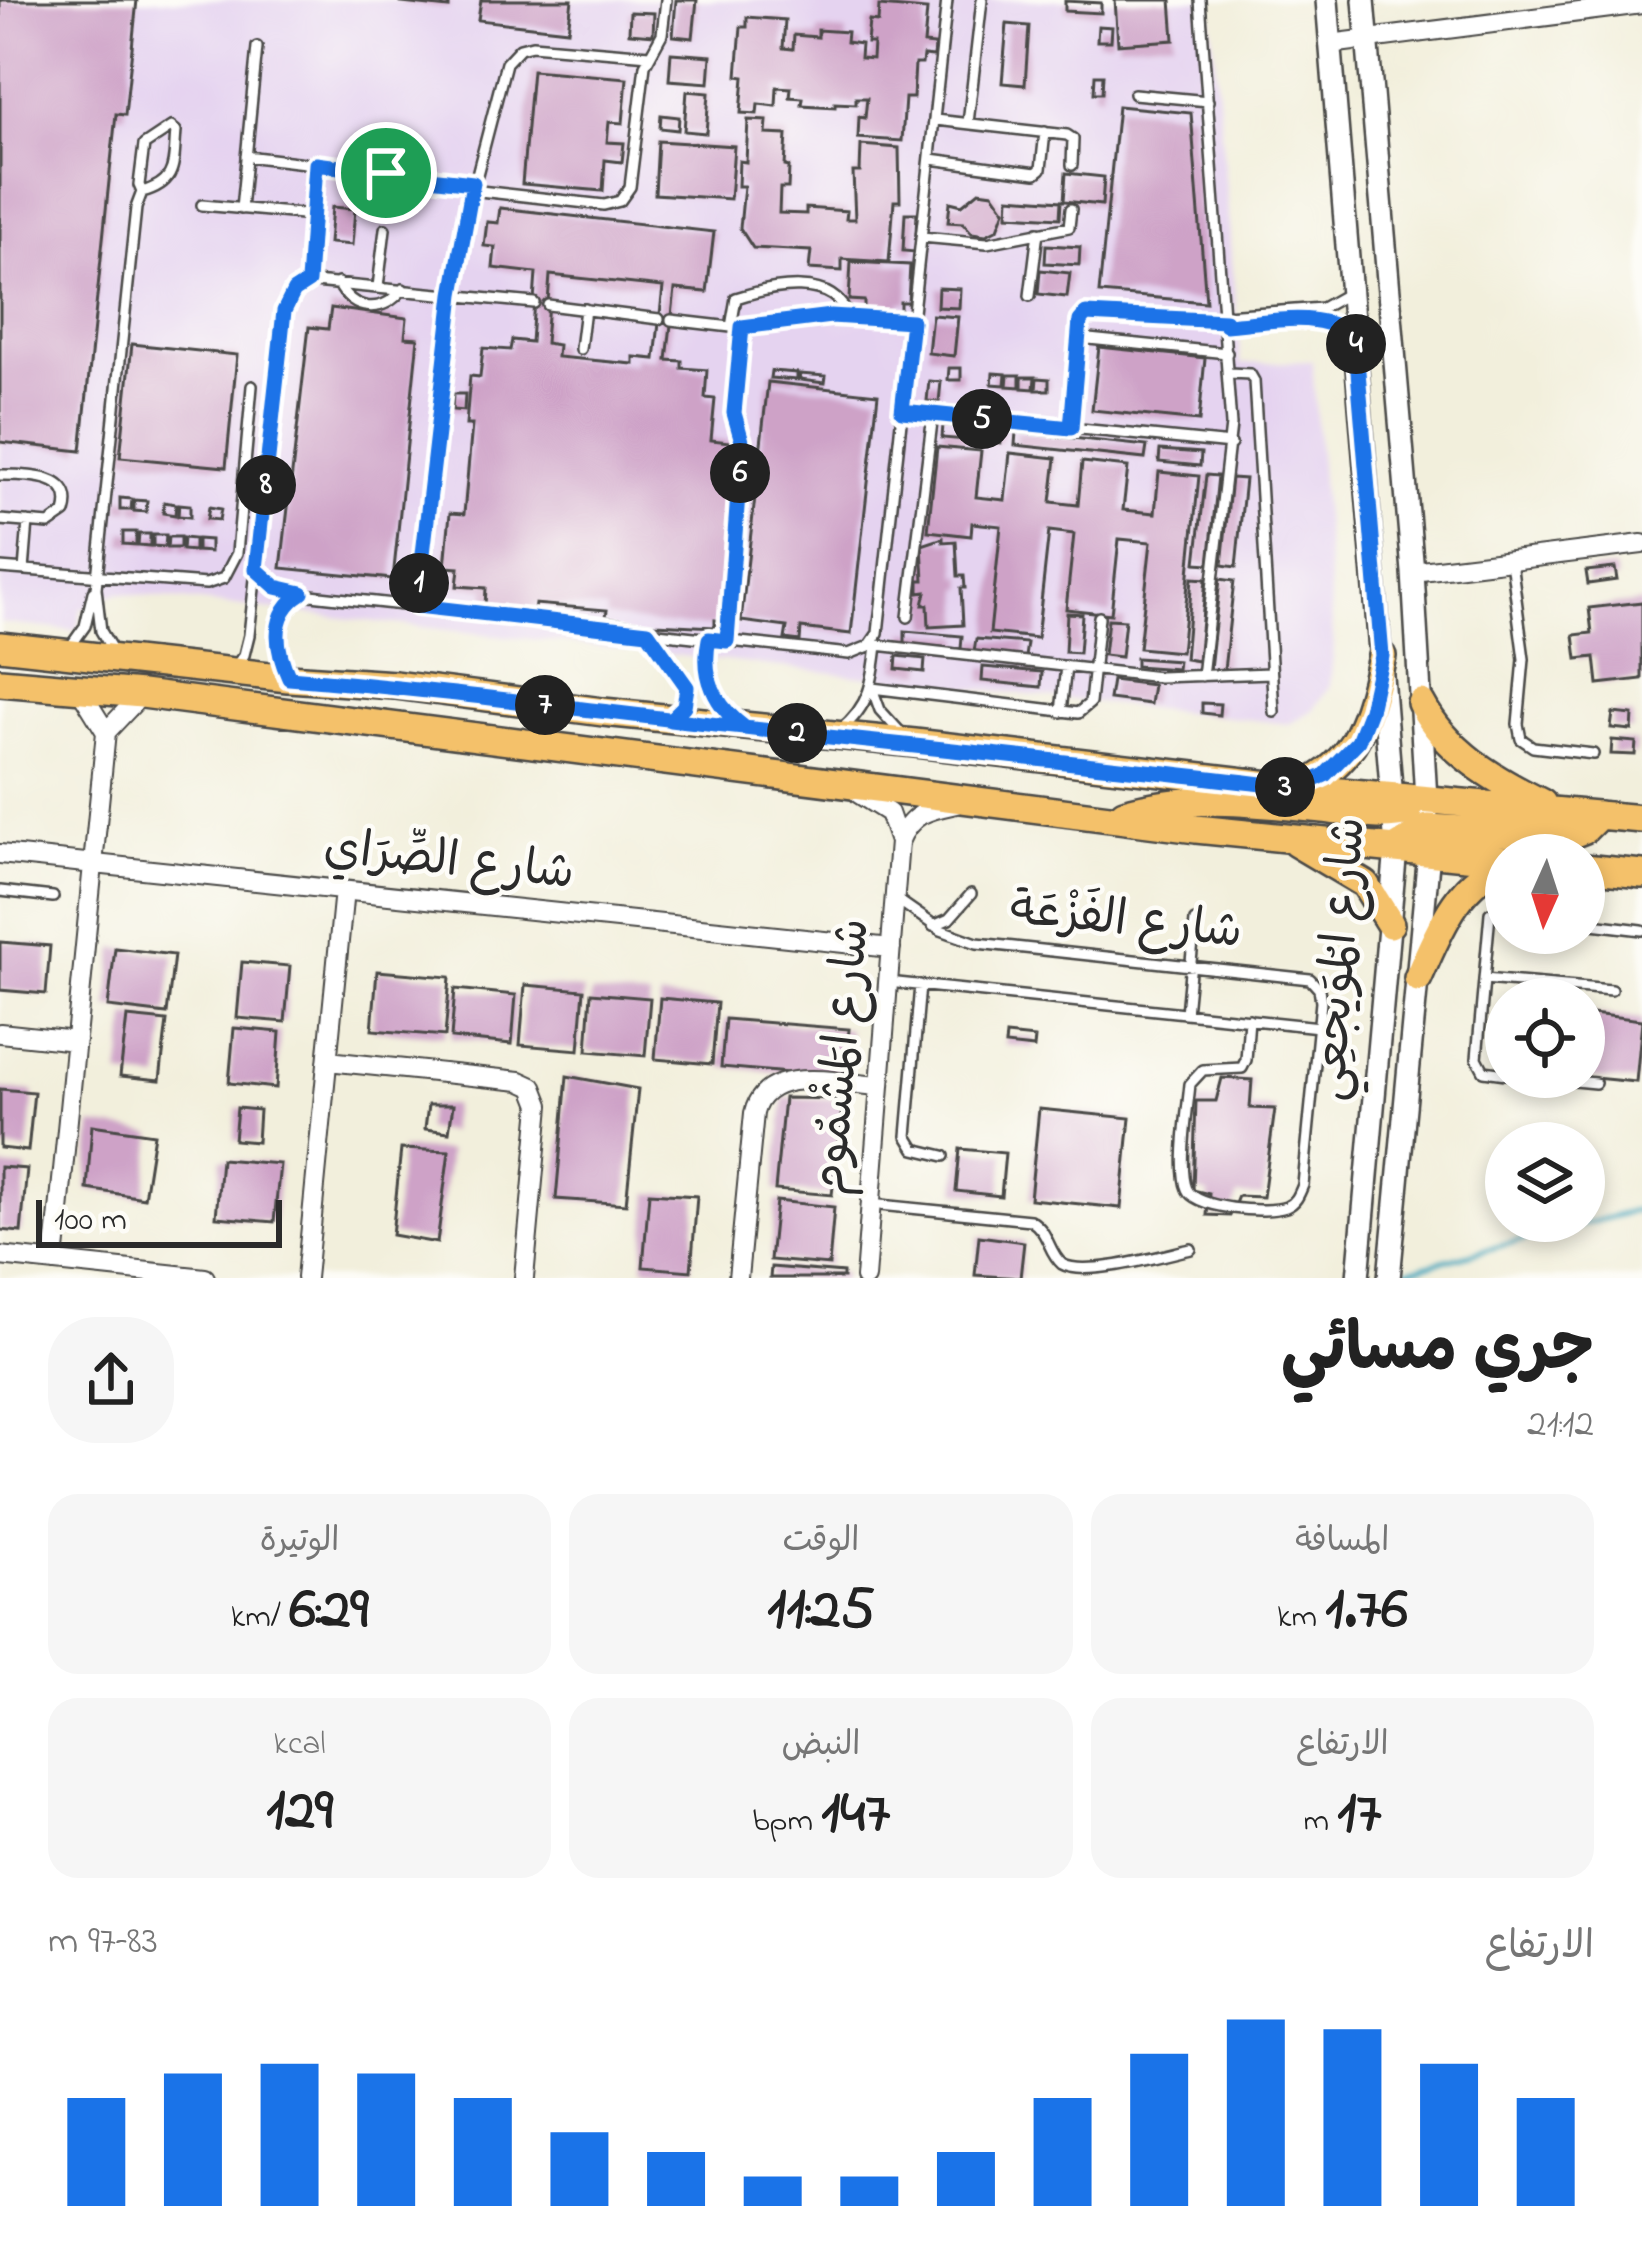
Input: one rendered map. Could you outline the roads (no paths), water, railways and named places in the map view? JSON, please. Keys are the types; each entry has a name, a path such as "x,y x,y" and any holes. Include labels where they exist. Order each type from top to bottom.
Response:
{"main road":[{"path":"0,632 29,649"},
{"path":"0,646 394,685 1297,788 1395,806 1485,853"},
{"path":"1297,788 1325,775 1358,741 1382,656"},
{"path":"1,683 108,679 302,697 316,692 316,685 298,678"},
{"path":"1,683 399,724 1396,848 1428,826 1568,812 1642,819"},
{"path":"1421,703 1436,728 1466,759 1521,793 1568,812"},
{"path":"399,724 392,716 400,707 550,718 603,712"},
{"path":"1112,816 1160,804 1209,800 1395,806"},
{"path":"1428,826 1567,836 1585,830 1599,814"},
{"path":"1281,836 1365,884 1390,924"},
{"path":"1605,870 1642,874"},
{"path":"1418,978 1445,922 1475,879 1485,872"}],"street":[{"name":"شارع المُوَيجعِي","path":"1327,0 1395,806 1396,848 1358,1278"},
{"name":"شارع المُوَيجعِي","path":"1364,0 1413,572 1428,826 1389,1278"},
{"path":"1330,44 1642,4"},
{"path":"1413,572 1642,544"},
{"path":"53,1262 106,732 80,690"},
{"path":"106,732 142,694"},
{"path":"842,782 884,807 899,842"},
{"path":"899,842 925,810 969,798"},
{"name":"شارع المَشْمُوم","path":"865,1278 899,842"},
{"name":"شارع الصِّرَاي","path":"0,854 891,949"},
{"path":"306,1278 344,890"},
{"path":"0,1034 76,1041"},
{"path":"328,1061 520,1081 533,1087 540,1105 524,1278"},
{"path":"738,1278 754,1113 761,1094 784,1081 880,1087"},
{"path":"0,1256 206,1278"}],"lane":[{"path":"246,156 604,205 620,201 630,188 644,65 662,34 666,0"},
{"path":"830,736 851,721 872,688 936,120 946,0 937,0"},
{"path":"968,123 982,0"},
{"path":"1200,0 1231,444 1202,676"},
{"path":"417,606 453,294 472,187 504,69 520,48 532,45 649,55"},
{"path":"241,209 257,47"},
{"path":"1134,94 1208,101"},
{"path":"936,120 1067,135 1073,140 1072,165"},
{"path":"60,653 81,633 96,582 136,208 142,192 171,176 176,131 171,127 144,145 142,192"},
{"path":"931,159 1036,173 1041,170 1045,132"},
{"path":"308,282 316,164"},
{"path":"202,205 312,215"},
{"path":"922,237 987,243 1067,230 1071,209"},
{"path":"379,287 385,229"},
{"path":"1030,296 1038,232"},
{"path":"230,671 248,645 284,311 294,291 308,282 534,303"},
{"path":"338,284 348,299 374,308 391,302 403,289"},
{"path":"727,641 742,441 734,413 736,298 788,290 828,291 848,317"},
{"path":"1225,320 1322,308 1352,291"},
{"path":"548,305 737,327 804,317 912,321"},
{"path":"580,349 585,310"},
{"path":"1071,428 1080,321 1095,312 1225,320 1314,319 1338,325 1355,336"},
{"path":"1078,338 1227,353"},
{"path":"1229,373 1250,374 1254,381 1274,712"},
{"path":"0,568 96,582 206,584 231,571 237,553 252,386"},
{"path":"902,411 1231,444"},
{"path":"908,617 933,414"},
{"path":"0,475 48,479 64,489 67,507 49,524 0,520"},
{"path":"23,570 28,523"},
{"path":"1511,561 1523,636 1521,739 1533,747 1593,754"},
{"path":"256,569 276,587 302,593 849,654 877,639 1160,677 1271,673"},
{"path":"96,582 100,631 120,660"},
{"path":"298,678 278,651 286,605 302,593"},
{"path":"872,688 1078,712 1087,707 1099,617"},
{"path":"648,632 687,687 684,706 670,720"},
{"path":"709,639 706,664 712,689 725,711 745,728"},
{"path":"1061,712 1066,666"},
{"path":"872,688 885,718 915,743"},
{"path":"0,891 53,897"},
{"path":"933,926 954,915 971,894"},
{"name":"شارع الفَزْعَة","path":"895,898 933,926 963,940 1310,979 1321,995 1303,1185 1293,1203 1280,1209 1206,1205 1189,1194 1184,1182 1190,1084 1203,1070 1242,1068 1249,1019"},
{"path":"954,915 963,940"},
{"path":"1186,1013 1195,921"},
{"path":"1605,926 1642,930"},
{"path":"1485,1071 1478,1063 1486,954"},
{"path":"1484,979 1611,990"},
{"name":"شارع الفَزْعَة","path":"888,982 1319,1027"},
{"path":"920,985 907,1136 915,1149 944,1156"},
{"path":"871,1204 1030,1220 1044,1230 1060,1263 1077,1271 1096,1271 1191,1249"}],"waterway":[{"path":"1397,1273 1642,1209"}]}
